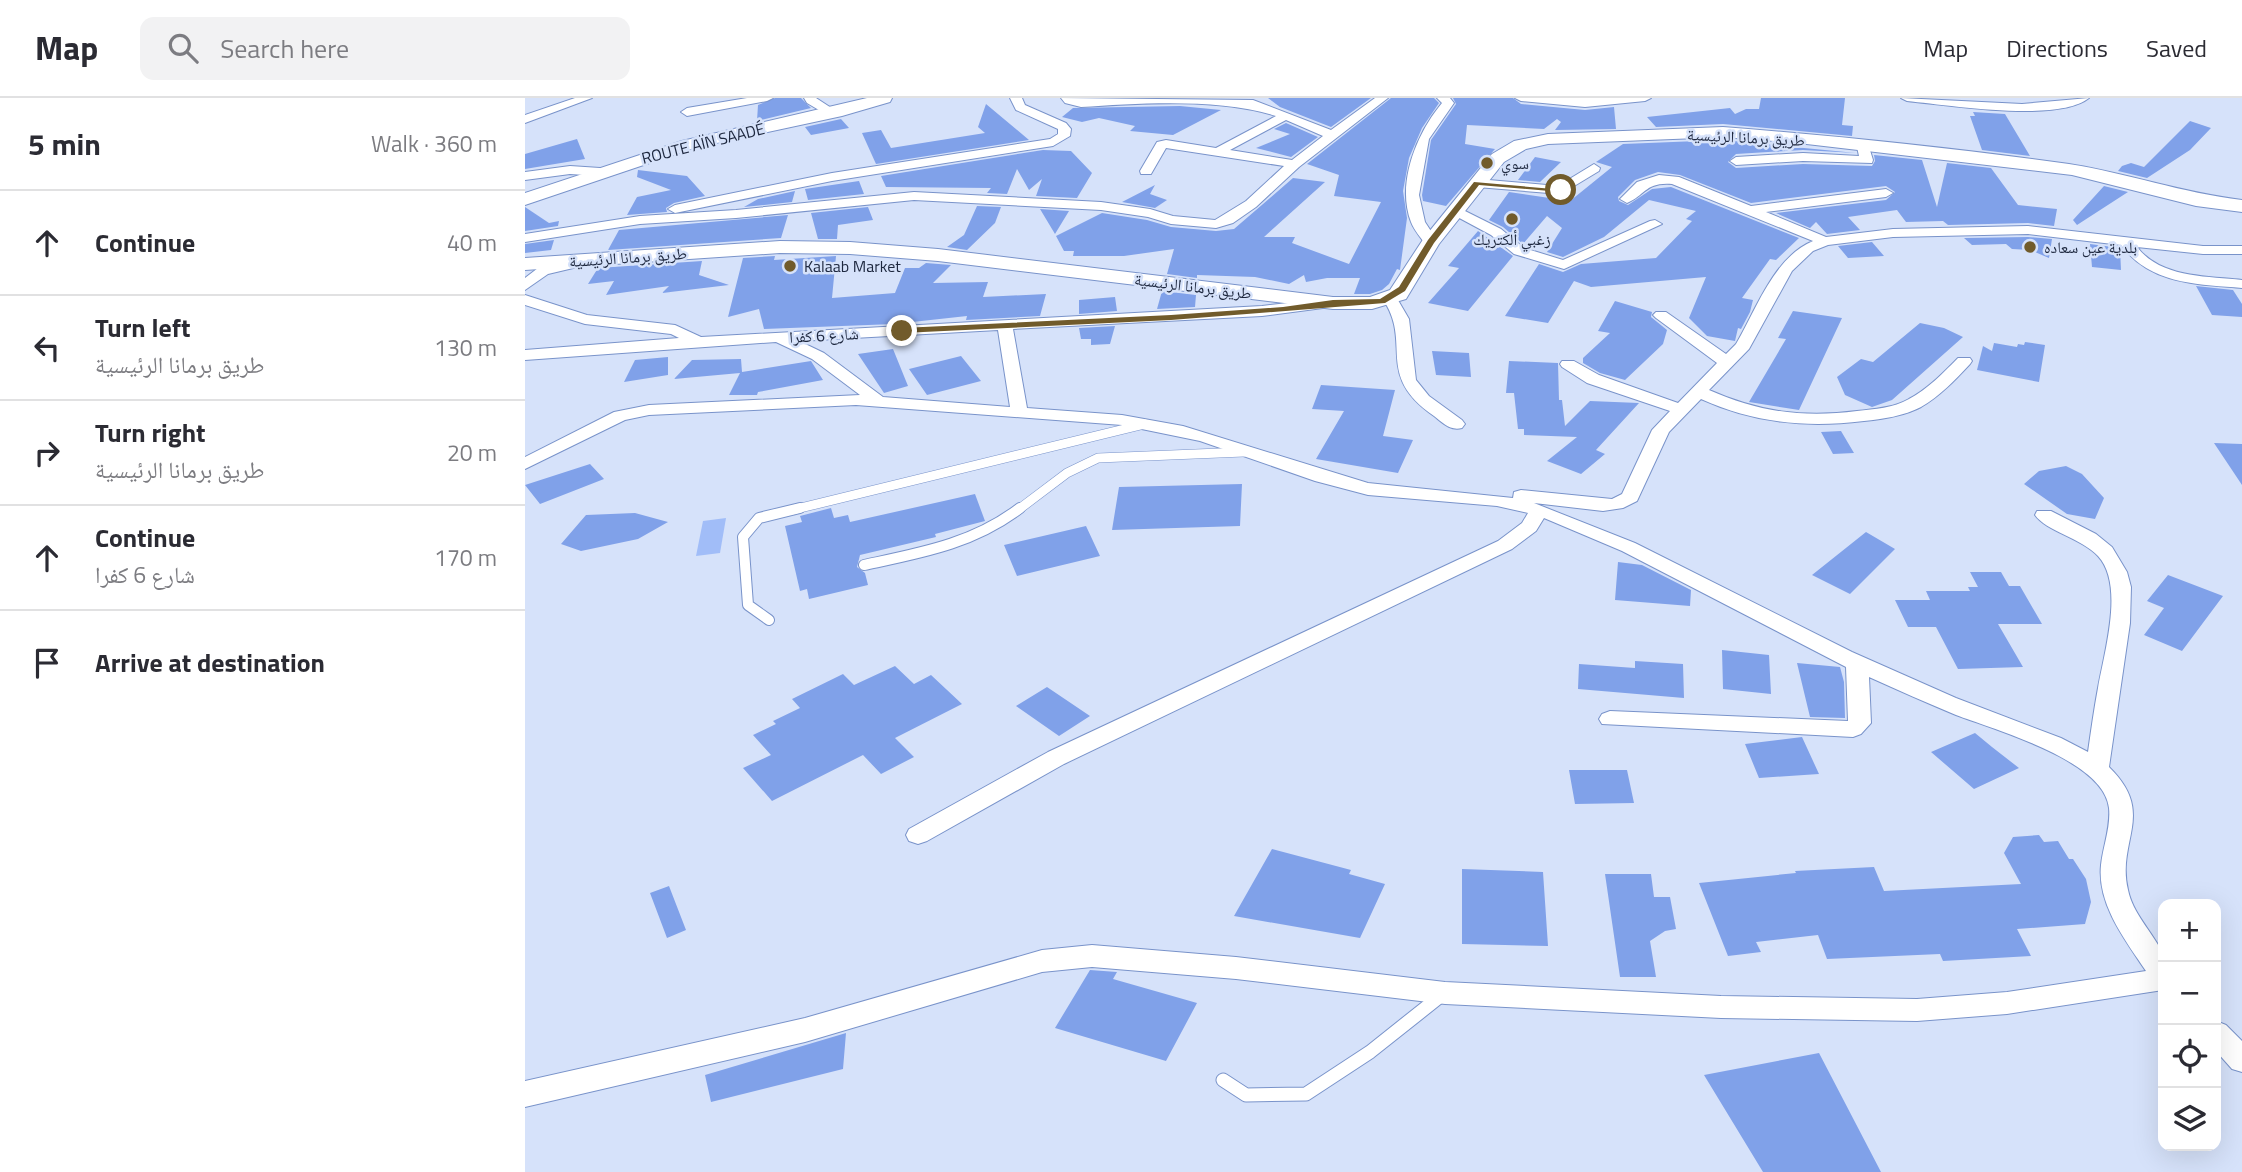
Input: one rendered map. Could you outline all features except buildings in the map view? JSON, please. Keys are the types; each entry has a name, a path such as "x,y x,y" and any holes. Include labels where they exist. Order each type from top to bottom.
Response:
{"main road":[{"name":"ROUTE AÏN SAADÉ","path":"525,200 600,172 714,137 834,113 884,98"},
{"name":"طريق برمانا الرئيسية","path":"525,264 780,247 850,248 963,258 1333,303 1372,303 1390,298 1402,289 1431,242 1455,210 1507,151 1548,138 1723,132 1798,138 2072,170 2196,200 2242,206"}],"street":[{"path":"525,119 586,98"},
{"path":"687,112 767,98"},
{"path":"810,98 834,113"},
{"path":"640,220 670,210 757,191 1053,142 1064,136 1066,132 1062,126 1020,107 1016,98"},
{"path":"1067,98 1069,101 1081,103 1224,100 1252,104 1333,136"},
{"path":"525,239 640,220 736,214 914,196 1101,206 1150,213 1171,220 1216,224 1228,220 1251,204 1294,164 1382,98"},
{"path":"1431,242 1418,222 1412,195 1423,139 1448,103 1443,98"},
{"path":"1521,98 1585,103 1644,98"},
{"path":"1907,98 2038,107 2083,98"},
{"path":"1218,152 1284,116"},
{"path":"1146,171 1163,144 1294,164"},
{"path":"1736,161 1803,157 1867,160 1863,147"},
{"path":"1477,183 1563,190 1594,168"},
{"path":"525,176 570,170 600,172"},
{"path":"1627,199 1641,184 1665,179 1686,184 1825,241"},
{"path":"1752,210 1886,192"},
{"path":"1455,210 1496,232 1519,251 1564,265 1655,224"},
{"path":"525,464 633,412 808,401 877,400 1019,413 1088,416 1148,424 1183,431 1368,489 1410,495 1537,497 1603,505 1626,501 1635,491 1655,440 1669,421 1743,346 1786,269 1808,248 1825,241 1893,233 2028,230 2203,250 2242,250"},
{"path":"2125,240 2136,257 2158,272 2242,284"},
{"path":"525,286 543,271 587,261"},
{"path":"1390,298 1399,307 1407,377 1415,392 1456,424"},
{"path":"525,300 585,319 675,330 696,342"},
{"name":"شارع 6 كفرا","path":"525,355 696,342 1262,311 1333,303"},
{"path":"1661,315 1728,363"},
{"path":"1006,327 1019,413"},
{"path":"779,338 818,356 877,400"},
{"path":"1699,392 1737,410 1771,418 1818,421 1857,417 1912,405 1932,391 1964,361"},
{"path":"1569,364 1593,379 1682,410"},
{"path":"1480,498 1539,510 1668,568 1857,664 2052,745 2097,771 2115,787 2121,803 2122,819 2113,860 2114,889 2129,925 2158,969"},
{"path":"918,835 1056,758 1505,545 1529,527 1539,510"},
{"path":"2044,515 2081,534 2106,553 2116,568 2119,581 2117,645 2097,771"},
{"path":"1610,719 1853,729 1860,723 1857,664"},
{"path":"525,1094 805,1030 1042,961 1092,956 1445,993 1721,1007 1917,1010 2007,1003 2158,978"},
{"path":"2221,1038 2242,1060"}],"lane":[{"path":"769,620 748,605 743,537 759,518 1148,424"},
{"path":"864,565 944,548 980,534 1020,509 1067,473 1098,458 1250,452"},
{"path":"1223,1080 1246,1094 1306,1094 1370,1052 1445,993"}],"water":[{"path":"726,518 720,553 696,556 703,521"}],"place":[{"name":"سوي","path":"1487,163"},
{"name":"زغبي ألكتريك","path":"1512,219"},
{"name":"بلدية عين سعاده","path":"2030,247"},
{"name":"Kalaab Market","path":"790,266"}],"route":[{"path":"902,331 1283,310 1333,303 1363,304 1382,301 1398,294 1431,242 1477,183 1561,190"}]}
